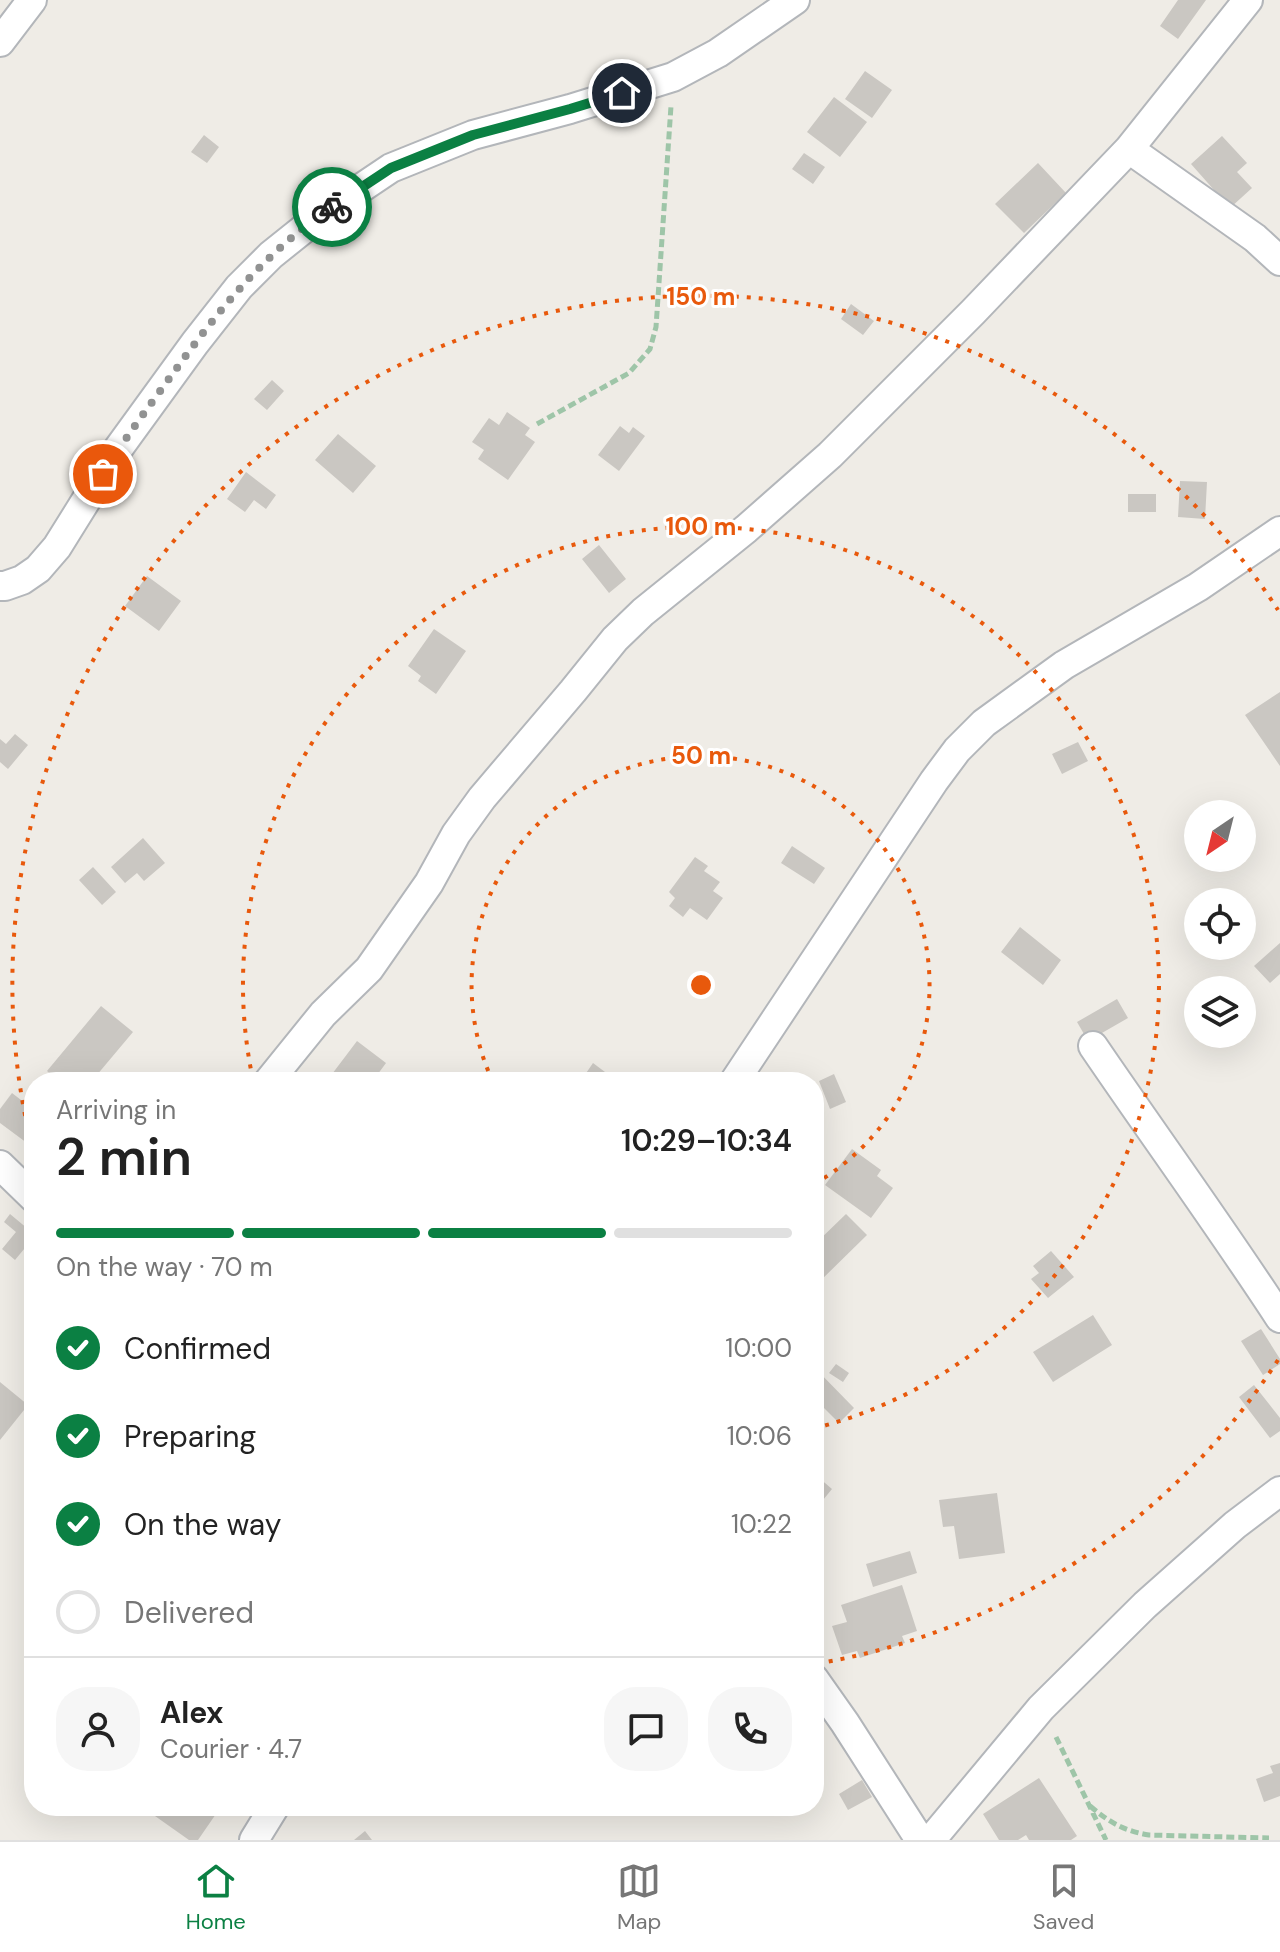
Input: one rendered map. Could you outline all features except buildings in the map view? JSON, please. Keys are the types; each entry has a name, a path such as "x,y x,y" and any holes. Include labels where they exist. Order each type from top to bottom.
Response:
{"street":[{"path":"0,42 32,0"},
{"path":"0,586 22,580 48,558 118,449 239,287 271,255 321,215 391,168 473,135 673,77 718,53 795,0"},
{"path":"276,1072 323,1014 369,969 429,883 456,834 482,798 615,639 830,455 973,312 1129,149 1248,0"},
{"path":"1129,149 1255,238 1280,261"},
{"path":"741,1072 957,750 984,723 1064,665 1198,587 1280,531"},
{"path":"1093,1046 1280,1318"},
{"path":"0,1165 24,1188"},
{"path":"931,1840 1041,1708 1145,1605 1235,1525 1280,1491"},
{"path":"824,1693 920,1840"},
{"path":"254,1840 269,1816"}],"path":[{"path":"537,424 629,373 650,349 656,327 673,77"},
{"path":"1041,1708 1106,1840"},
{"path":"1090,1806 1118,1828 1135,1833 1269,1838"}],"way so far":[{"path":"103,474 195,343 239,287 271,255 332,207"}],"route":[{"path":"332,207 391,168 473,135 622,93"}]}
